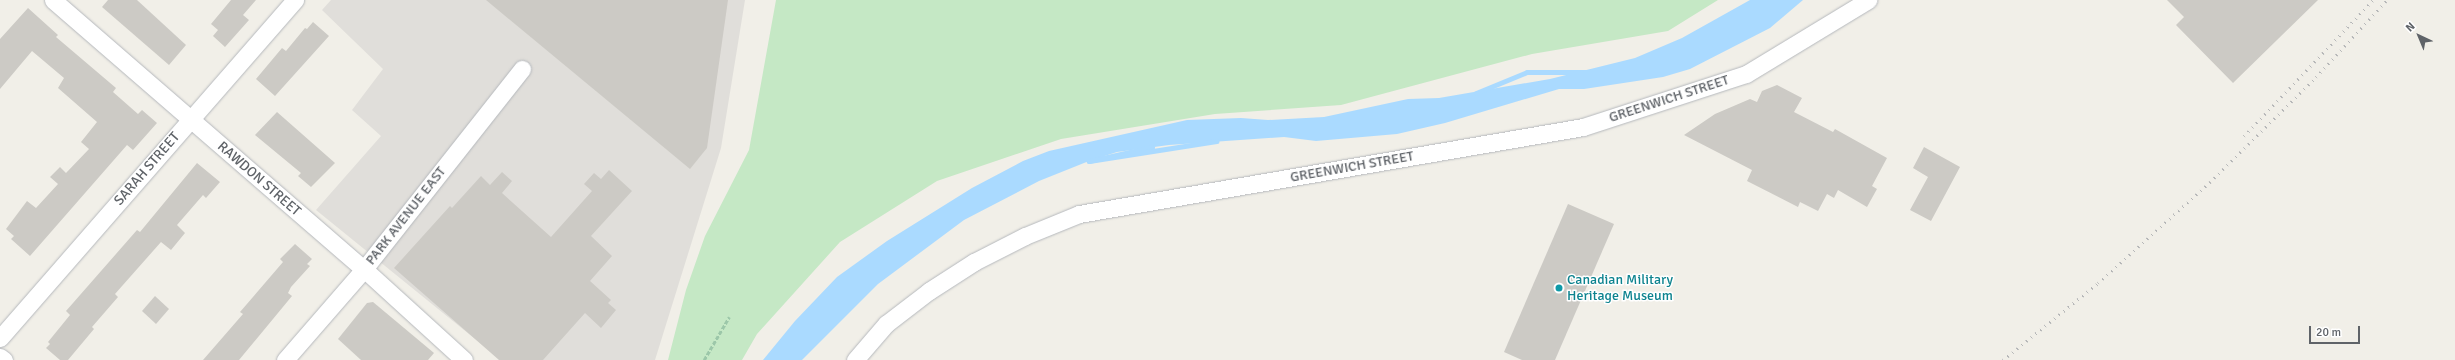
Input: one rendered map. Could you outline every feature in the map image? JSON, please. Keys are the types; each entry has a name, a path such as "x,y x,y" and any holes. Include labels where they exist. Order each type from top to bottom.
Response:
{"street":[{"name":"RAWDON STREET","path":"53,0 364,270 464,360"},
{"name":"SARAH STREET","path":"0,338 295,0"},
{"name":"GREENWICH STREET","path":"855,360 886,324 929,291 974,262 1025,236 1079,214 1583,127 1746,74 1868,0"},
{"name":"PARK AVENUE EAST","path":"285,360 364,270 522,69"},
{"path":"0,357 4,360"}],"path":[{"path":"704,360 729,317"}],"shaded area":[{"path":"331,0 745,0 721,148 655,360 501,360 316,210 381,136 352,110 383,69 322,10"}],"green space":[{"path":"776,0 1718,0 1668,31 1532,54 1341,105 1215,114 1061,139 937,181 840,242 757,334 742,360 668,360 686,290 705,236 749,150"}],"water":[{"path":"1750,0 1803,0 1770,28 1690,69 1663,77 1584,89 1559,89 1445,123 1397,134 1316,141 1284,137 1169,145 1117,152 1089,161 1039,181 964,220 878,284 802,360 763,360 795,321 837,277 887,241 972,188 1023,161 1049,151 1187,120 1241,118 1268,120 1324,117 1408,99 1439,98 1550,79 1635,58 1682,38"}],"building":[{"path":"108,0 137,0 186,45 169,65 102,7"},
{"path":"231,0 256,0 243,15 249,20 225,47 213,36 218,30 211,24"},
{"path":"486,0 728,0 707,148 690,169"},
{"path":"2167,0 2318,0 2233,83 2176,25 2184,17"},
{"path":"28,8 58,35 56,37 116,88 113,92 138,114 142,110 157,123 133,150 127,145 30,256 11,239 14,236 6,229 27,201 36,208 58,184 50,177 60,167 66,173 89,149 81,142 97,122 58,88 64,78 32,51 0,89 0,39"},
{"path":"313,22 329,36 275,96 256,79 282,48 286,51 305,28 307,29"},
{"path":"1777,85 1802,98 1794,112 1833,132 1835,129 1887,158 1872,186 1877,189 1867,207 1838,190 1834,198 1827,194 1818,211 1800,202 1798,207 1747,181 1752,170 1684,135 1715,114 1750,99 1757,102 1762,91"},
{"path":"277,112 335,163 311,187 298,176 301,173 255,135"},
{"path":"1924,147 1960,167 1931,221 1910,210 1928,177 1913,168"},
{"path":"197,163 220,182 206,198 203,195 177,225 185,233 171,250 161,242 115,294 118,297 92,327 94,329 68,360 60,360 46,348 50,344 48,342 70,315 66,311 137,230 140,232"},
{"path":"609,170 632,191 591,236 612,256 590,281 611,300 608,303 616,310 601,328 585,313 543,360 499,360 394,268 450,206 452,208 481,176 490,185 502,172 512,181 502,193 551,237 592,191 584,184 594,173 601,179"},
{"name":"Canadian Military Heritage Museum","path":"1568,204 1614,224 1555,360 1522,360 1504,352"},
{"path":"295,244 312,259 307,264 310,266 291,287 288,293 292,296 239,360 203,360 243,314 240,312 283,262 280,259"},
{"path":"155,296 169,309 156,324 142,311"},
{"path":"373,302 434,353 428,360 361,360 338,339 367,303"}],"waterway":[{"path":"1476,93 1527,72 1586,72"},
{"path":"1152,147 1089,161 1216,141"}],"railway":[{"path":"2244,136 2373,0"},
{"path":"2003,360 2098,283 2210,182 2316,77 2387,0"}],"place":[{"name":"Canadian Military Heritage Museum","path":"1559,288"}]}
